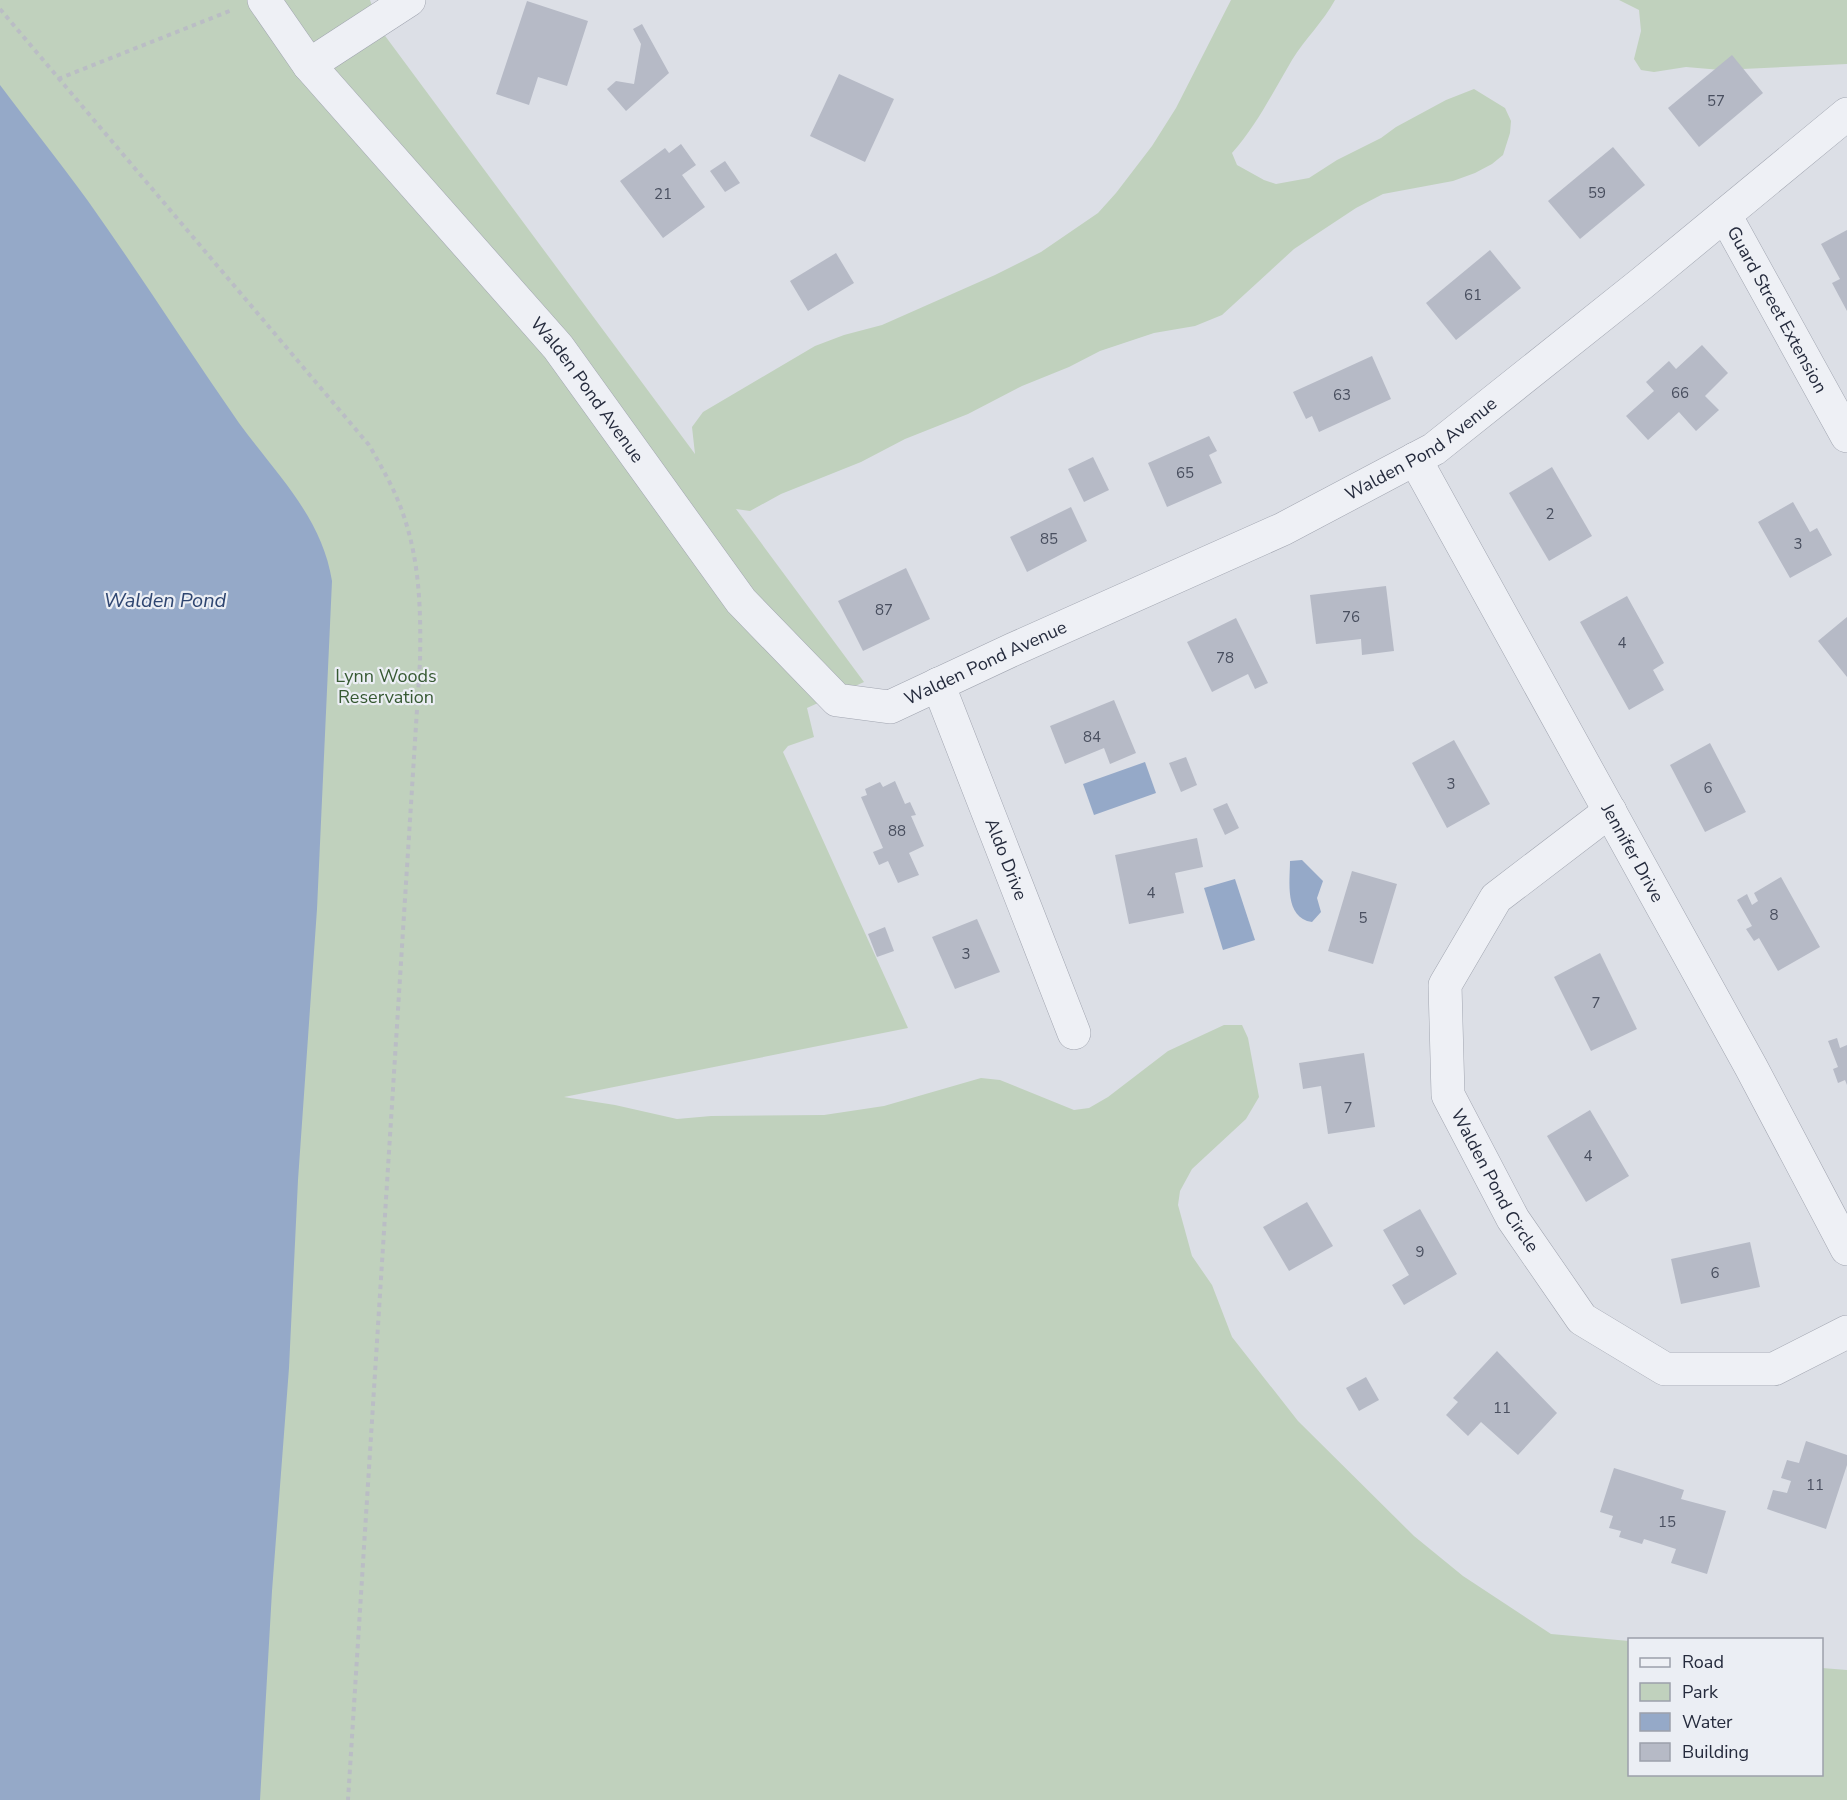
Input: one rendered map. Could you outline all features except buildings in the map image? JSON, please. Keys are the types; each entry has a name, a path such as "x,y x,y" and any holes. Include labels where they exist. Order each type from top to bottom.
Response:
{"street":[{"path":"309,65 409,0"},
{"name":"Walden Pond Avenue","path":"250,4 309,65 558,347 741,601 837,700 890,707 1283,529 1434,449 1641,284 1847,114"},
{"name":"Guard Street Extension","path":"1725,215 1847,436"},
{"name":"Jennifer Drive","path":"1415,459 1751,1067 1847,1249"},
{"name":"Aldo Drive","path":"939,684 1074,1033"},
{"name":"Walden Pond Circle","path":"1610,811 1496,898 1445,985 1448,1095 1513,1219 1582,1319 1665,1369 1774,1369 1847,1332"}],"path":[{"path":"58,79 250,4"},
{"path":"0,9 369,445 402,511 417,567 421,622 420,662 348,1800"}],"green space":[{"name":"Lynn Woods Reservation","path":"0,0 370,0 380,29 695,454 692,427 703,412 815,346 844,335 882,325 1041,252 1098,213 1152,146 1176,108 1231,0 1335,0 1297,52 1257,120 1232,153 1237,165 1264,180 1276,184 1309,178 1446,100 1474,89 1505,108 1511,121 1510,133 1503,155 1492,164 1453,181 1383,194 1356,208 1294,249 1222,315 1195,326 1154,333 1100,351 1069,367 1022,386 968,414 905,439 861,462 781,494 750,511 736,509 864,682 807,708 814,737 788,746 783,752 908,1028 564,1097 615,1105 677,1119 711,1116 824,1115 884,1106 981,1078 1000,1080 1074,1110 1089,1108 1108,1097 1168,1051 1224,1025 1242,1025 1248,1038 1259,1097 1246,1119 1192,1169 1180,1191 1178,1205 1192,1256 1212,1285 1232,1337 1298,1421 1414,1536 1463,1576 1551,1634 1628,1641 1628,1776 1823,1776 1823,1668 1847,1670 1847,1800 0,1800"},
{"path":"1619,0 1847,0 1847,64 1721,70 1686,67 1654,72 1641,70 1634,59 1641,31 1639,10"}],"water":[{"name":"Walden Pond","path":"0,85 88,201 239,423 296,497 318,536 327,558 332,581 317,909 260,1800 0,1800"},
{"path":"1145,762 1156,793 1094,815 1083,784"},
{"path":"1302,860 1323,881 1317,898 1321,912 1312,922 1297,914 1290,897 1290,861"},
{"path":"1235,879 1255,940 1223,950 1204,888"}]}
